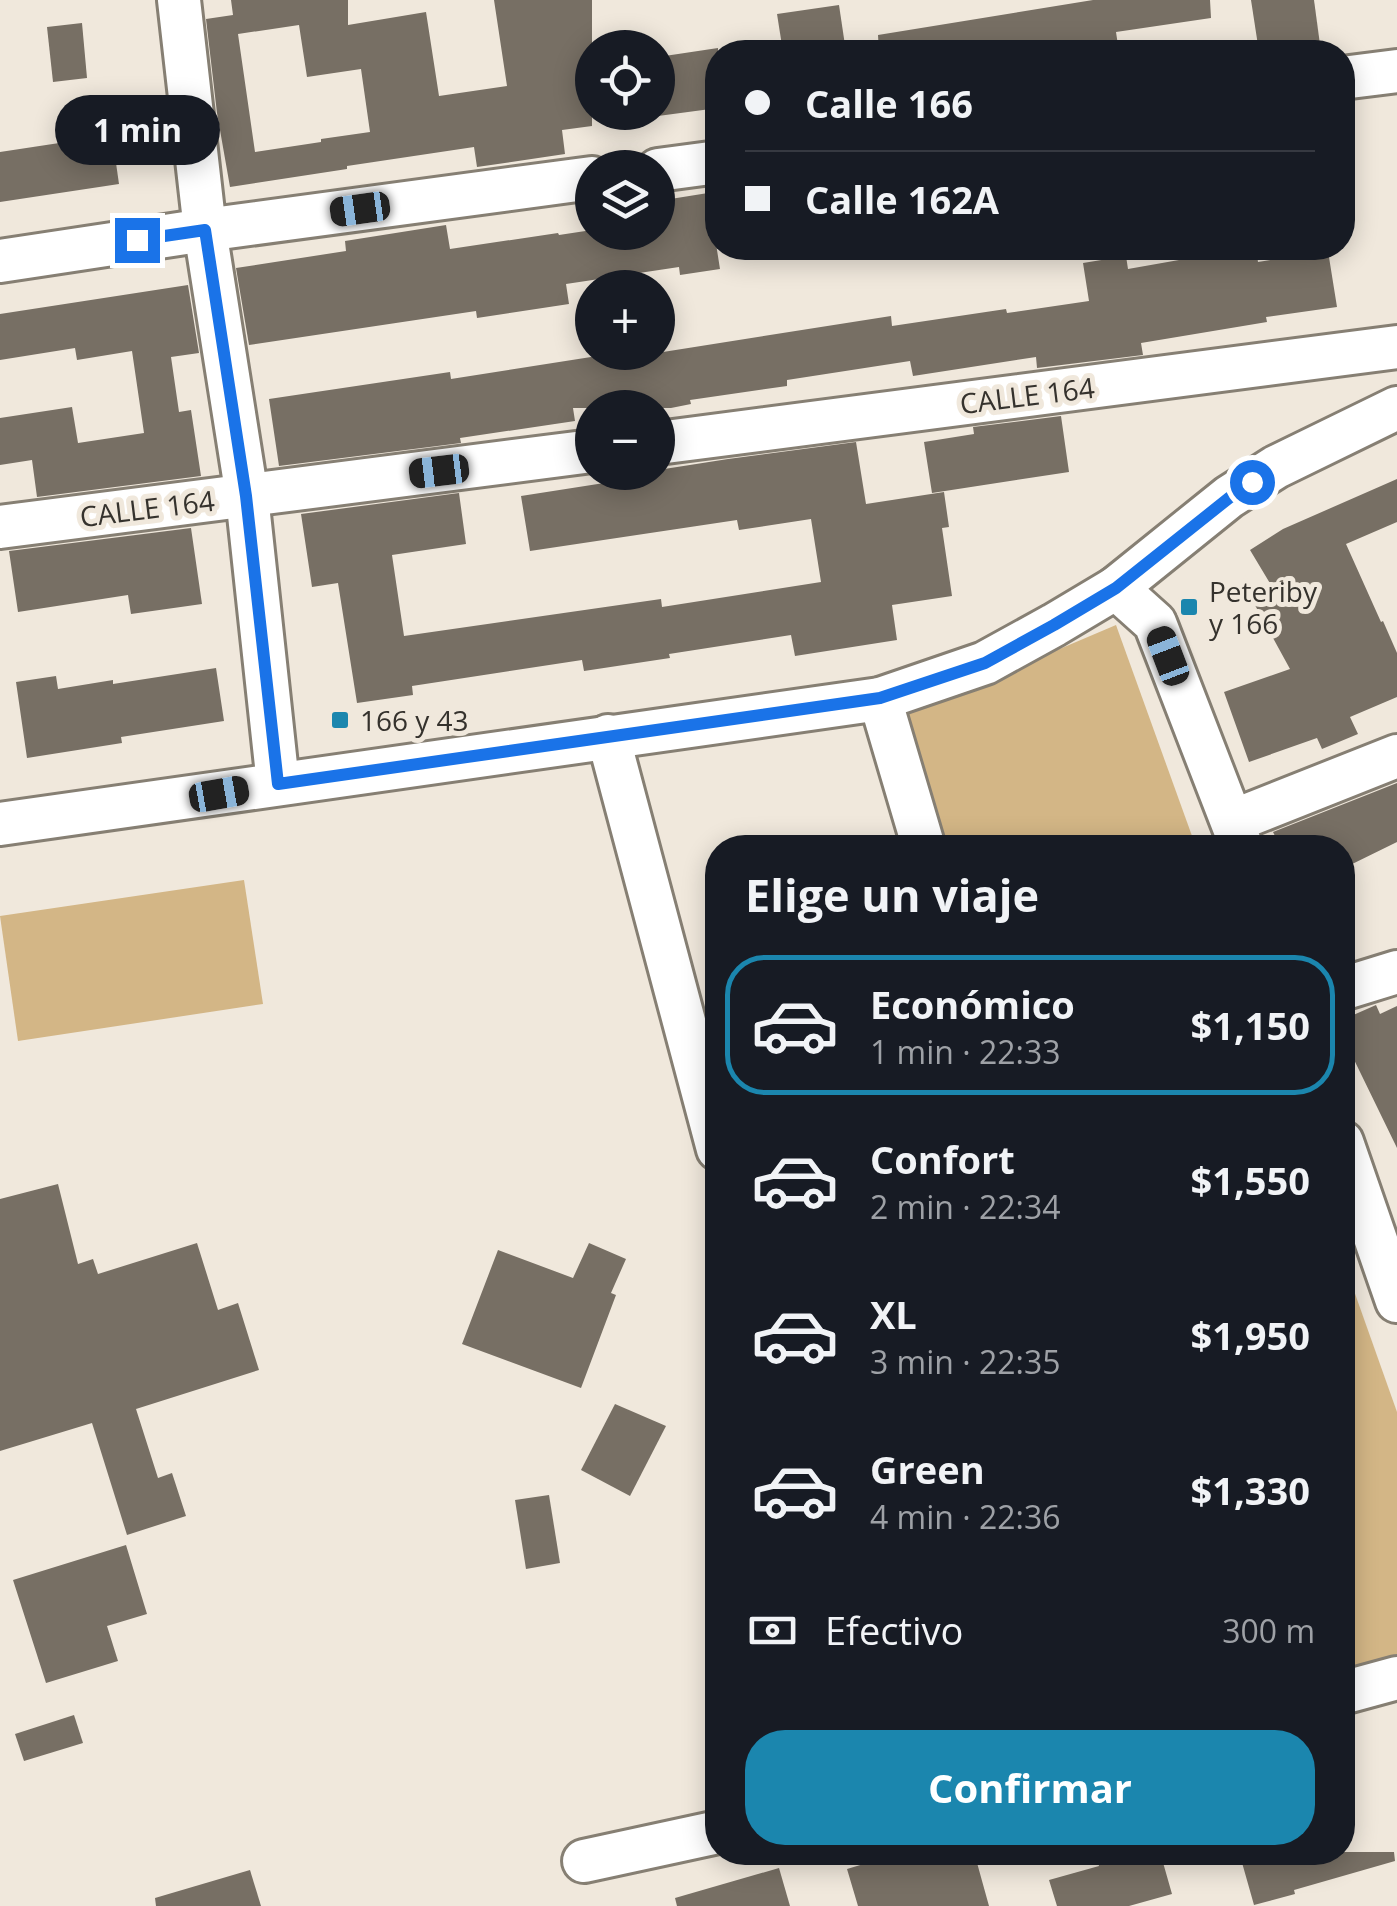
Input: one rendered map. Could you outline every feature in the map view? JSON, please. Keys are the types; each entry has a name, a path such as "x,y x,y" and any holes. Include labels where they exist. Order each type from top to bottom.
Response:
{"street":[{"path":"179,0 205,230 246,496 278,784"},
{"path":"1355,76 1397,70"},
{"path":"675,168 705,164"},
{"path":"0,261 575,180"},
{"name":"CALLE 164","path":"675,440 1397,347"},
{"path":"0,824 880,698 985,663 1116,588 1229,498 1276,467 1397,408"},
{"name":"CALLE 164","path":"0,528 575,453"},
{"path":"1116,588 1155,623 1237,834 1397,756"},
{"path":"880,698 920,835"},
{"path":"608,736 705,1099"},
{"path":"1355,985 1397,972"},
{"path":"1355,1180 1397,1301"},
{"path":"1355,1689 1397,1678"},
{"path":"584,1861 705,1835"}],"shaded area":[{"path":"1116,625 1192,835 938,835 902,716"},
{"path":"244,880 263,1004 18,1041 0,916"},
{"path":"1355,1294 1397,1412 1397,1654 1355,1667"}],"building":[{"path":"231,0 348,0 348,25 426,12 439,96 507,86 494,0 592,0 592,30 575,30 575,128 562,130 565,154 477,167 474,147 230,187 206,19 233,15","holes":["299,25 307,77 361,69 370,132 255,152 238,34"]},
{"path":"1093,0 1210,0 1211,18 1116,32 1117,40 878,40 878,35"},
{"path":"1251,0 1314,0 1319,40 1257,40"},
{"path":"839,5 844,40 781,40 777,14"},
{"path":"82,23 87,78 53,82 47,27"},
{"path":"705,50 705,110 675,114 675,54"},
{"path":"112,135 119,184 0,202 0,152"},
{"path":"705,193 705,260 719,260 720,269 680,275 679,267 575,270 575,283 566,284 569,304 477,318 476,311 249,345 236,268 346,251 345,241 446,225 450,249 575,233 575,250 675,250 675,198"},
{"path":"1127,260 1128,269 1179,260 1329,260 1337,307 1141,343 1143,355 1037,368 1036,357 913,376 910,361 787,380 787,386 690,400 691,404 675,407 675,390 575,390 575,421 460,438 461,443 279,466 269,399 450,372 451,379 575,360 575,370 675,370 675,350 891,316 892,326 1089,301 1083,263"},
{"path":"188,285 199,353 171,357 179,412 191,410 201,476 37,497 32,460 0,465 0,418 72,407 78,443 144,433 132,351 77,360 75,348 0,360 0,314"},
{"path":"1061,416 1069,472 932,493 924,442 974,434 973,427"},
{"path":"856,442 866,504 944,492 949,527 942,528 952,596 892,605 897,640 795,656 791,635 584,671 582,660 412,686 413,695 357,703 338,583 312,587 301,514 459,493 466,544 392,555 404,636 661,599 662,607 821,582 811,519 739,530 737,520 530,551 521,496 575,488 675,490 675,467"},
{"path":"1397,479 1397,522 1346,544 1397,653 1397,697 1350,717 1358,734 1322,749 1317,738 1249,762 1224,692 1290,669 1250,596 1271,585 1250,550 1283,529"},
{"path":"191,528 202,604 131,614 128,595 18,612 9,551"},
{"path":"216,668 224,721 121,737 122,743 27,758 16,682 56,676 58,689"},
{"path":"1397,783 1397,842 1355,863 1355,835 1273,832"},
{"path":"1376,1005 1380,1014 1397,1006 1397,1148 1355,1062 1355,1014"},
{"path":"58,1184 78,1264 93,1259 98,1274 197,1243 218,1310 238,1303 259,1370 136,1409 158,1478 172,1473 186,1516 127,1535 92,1423 0,1451 0,1199"},
{"path":"589,1243 626,1259 581,1388 462,1344 498,1250 573,1278"},
{"path":"615,1404 666,1426 630,1496 581,1470"},
{"path":"549,1495 560,1563 526,1569 515,1500"},
{"path":"126,1545 147,1614 107,1626 118,1661 46,1683 13,1580"},
{"path":"74,1715 83,1743 24,1761 15,1734"},
{"path":"1355,1852 1394,1852 1395,1861 1254,1905 1243,1865 1355,1865"},
{"path":"860,1865 978,1865 989,1906 858,1906 847,1869"},
{"path":"1164,1865 1172,1894 1129,1906 1057,1906 1049,1880 1099,1866"},
{"path":"779,1868 790,1906 677,1906 675,1898"},
{"path":"250,1870 261,1906 156,1906 155,1898"}],"place":[{"name":"Peteriby y 166","path":"1189,607"},
{"name":"166 y 43","path":"340,720"}],"route":[{"path":"137,240 205,230 246,496 278,784 880,698 985,663 1054,625 1116,588 1252,482"}]}
